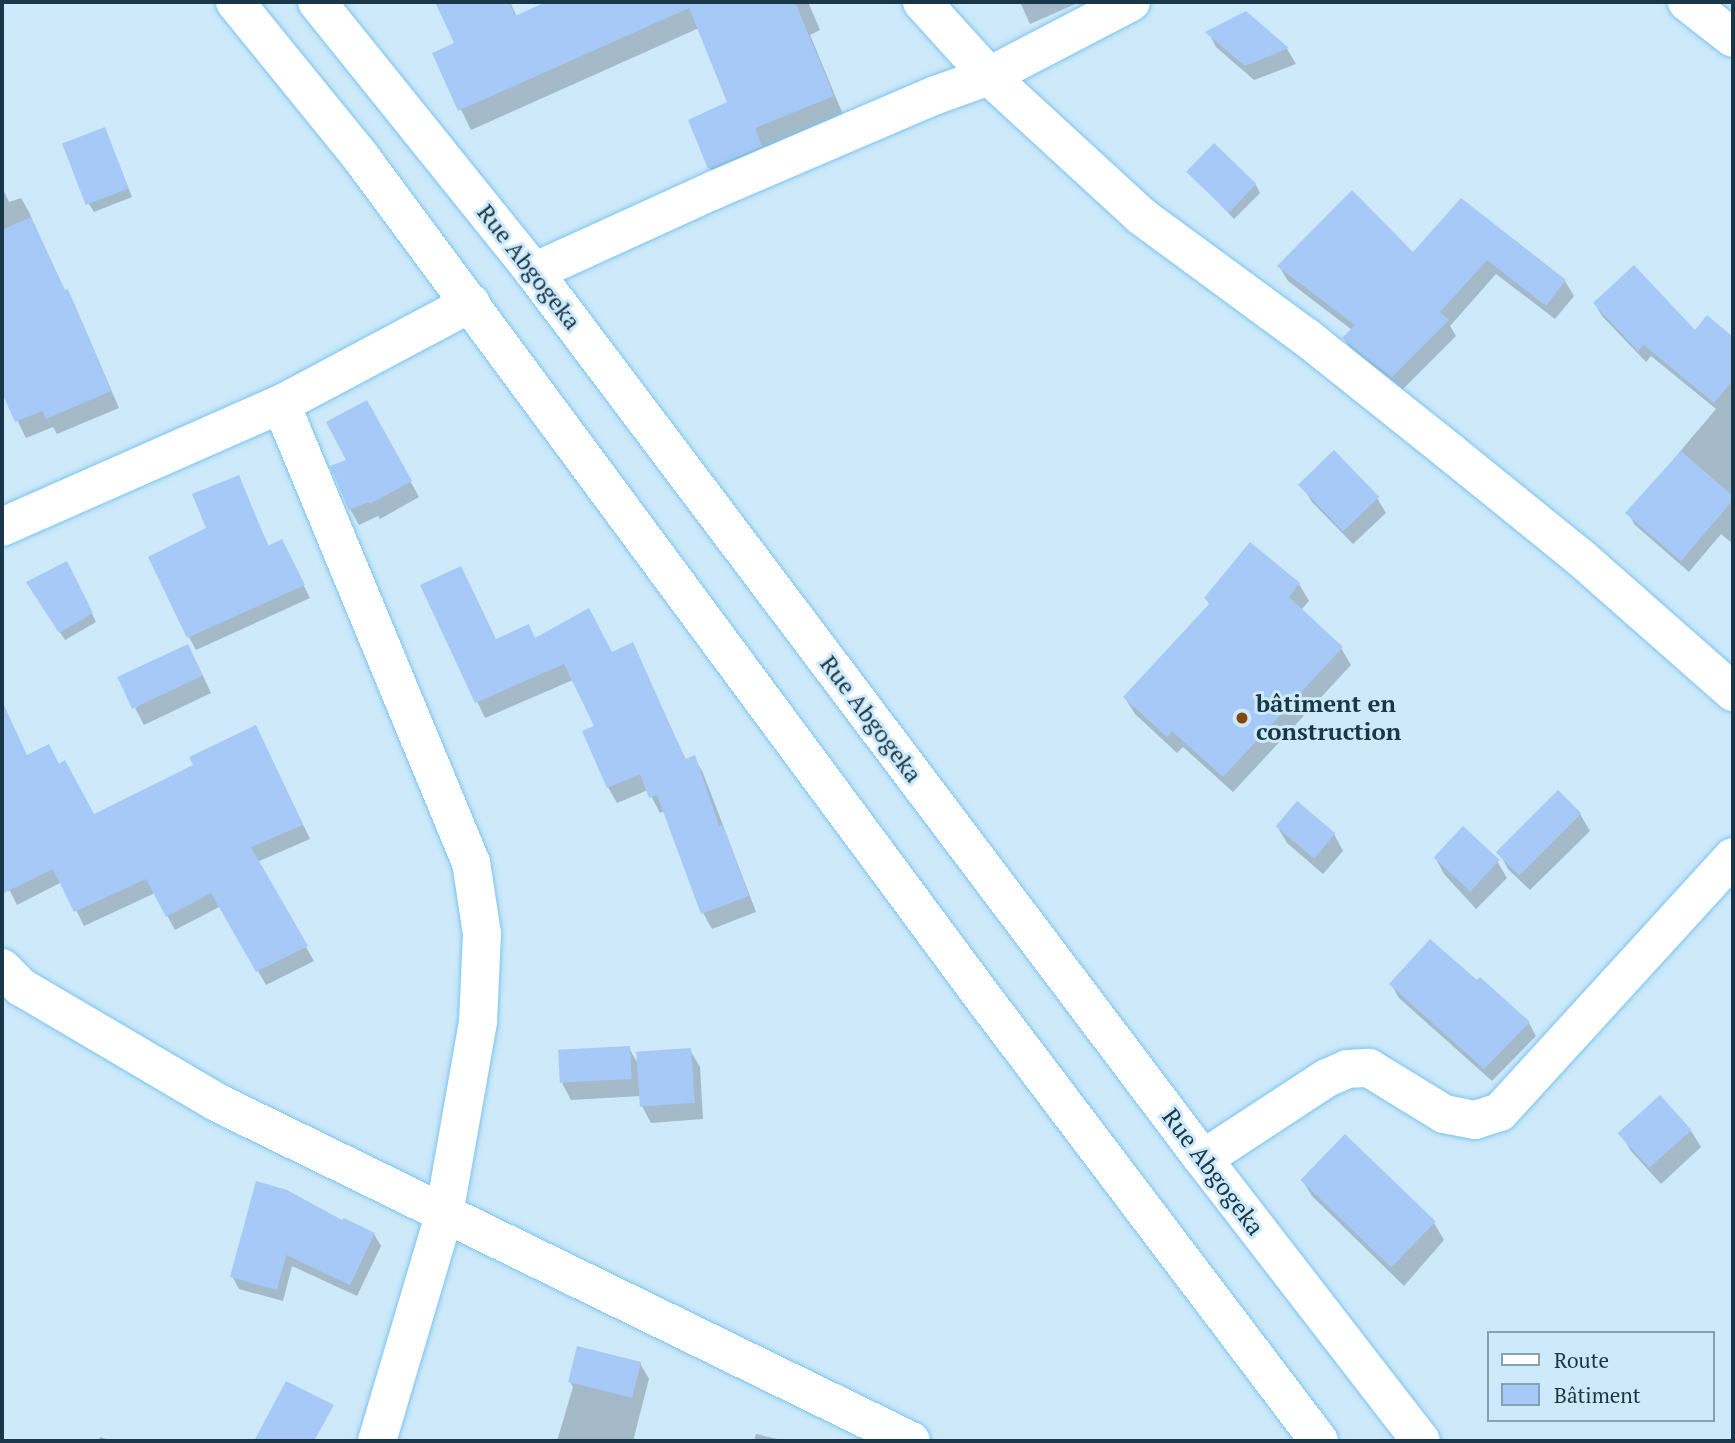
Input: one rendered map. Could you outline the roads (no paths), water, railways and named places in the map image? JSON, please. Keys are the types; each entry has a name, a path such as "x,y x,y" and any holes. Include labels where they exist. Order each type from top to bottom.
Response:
{"street":[{"path":"235,2 360,156 471,303 974,985 1319,1441"},
{"name":"Rue Abgogeka","path":"317,2 534,272 1203,1159 1421,1441"},
{"path":"922,2 989,76 1141,216 1306,337 1450,452 1581,558 1733,692"},
{"path":"534,272 714,190 936,94 989,76 1131,2"},
{"path":"1687,2 1733,38"},
{"path":"2,527 281,404 471,303"},
{"path":"281,404 471,862 482,934 478,1022 444,1215 377,1441"},
{"path":"1203,1159 1327,1078 1347,1069 1369,1068 1444,1114 1475,1120 1500,1112 1733,857"},
{"path":"2,968 21,987 216,1102 911,1441"}],"place":[{"name":"bâtiment en construction","path":"1242,718"}]}
